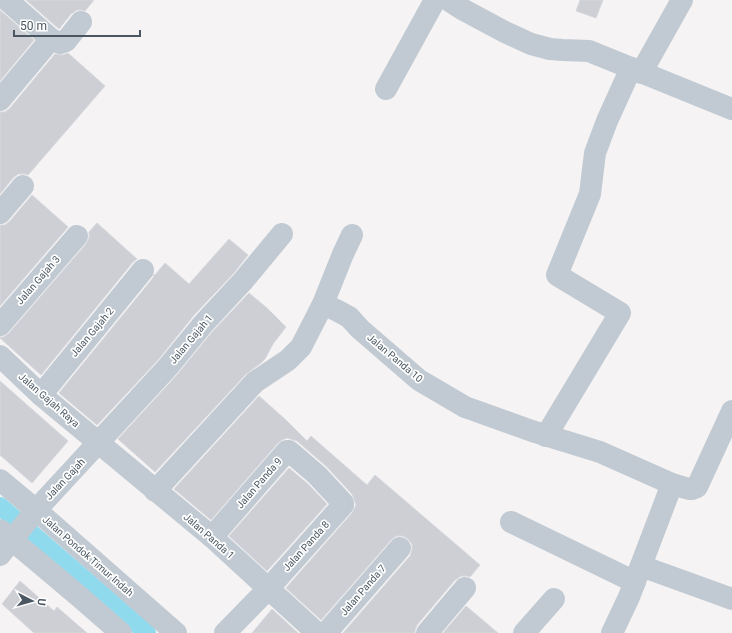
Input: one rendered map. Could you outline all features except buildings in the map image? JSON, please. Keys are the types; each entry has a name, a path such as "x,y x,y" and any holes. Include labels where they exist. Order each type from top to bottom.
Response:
{"street":[{"path":"7,0 51,39 60,43 66,42 81,22"},
{"path":"386,89 435,0"},
{"path":"448,0 462,10 531,44 550,49 589,51 732,109"},
{"path":"546,436 620,313 557,275 590,194 595,153 607,121 636,70 682,0"},
{"path":"0,100 51,39"},
{"path":"0,213 23,186"},
{"name":"Jalan Gajah 1","path":"98,442 167,368 204,323 243,281 282,234"},
{"path":"155,490 255,382 288,360 301,347 323,304 352,235"},
{"name":"Jalan Gajah 3","path":"0,325 77,236"},
{"name":"Jalan Gajah 2","path":"41,395 143,270"},
{"name":"Jalan Panda 10","path":"323,304 348,317 419,380 465,407 524,429 600,452 672,484 689,489 697,487 732,411"},
{"name":"Jalan Gajah Raya","path":"0,356 41,395 98,442"},
{"name":"Jalan Panda 1","path":"98,442 212,537 317,633"},
{"name":"Jalan Gajah","path":"16,530 98,442"},
{"name":"Jalan Panda 9","path":"212,537 287,451 289,451 317,475 343,503"},
{"name":"Jalan Pondok Timur Indah","path":"0,480 16,530 82,598 121,633"},
{"path":"612,633 629,597 672,484"},
{"name":"Jalan Panda 8","path":"225,633 268,589 343,505 343,503"},
{"path":"511,522 638,574 732,599"},
{"name":"Jalan Pondok Timur Indah","path":"16,530 176,633"},
{"name":"Jalan Panda 7","path":"326,633 400,548"},
{"path":"427,633 465,588"},
{"path":"524,633 554,599"}],"waterway":[{"path":"0,506 147,633"}]}
